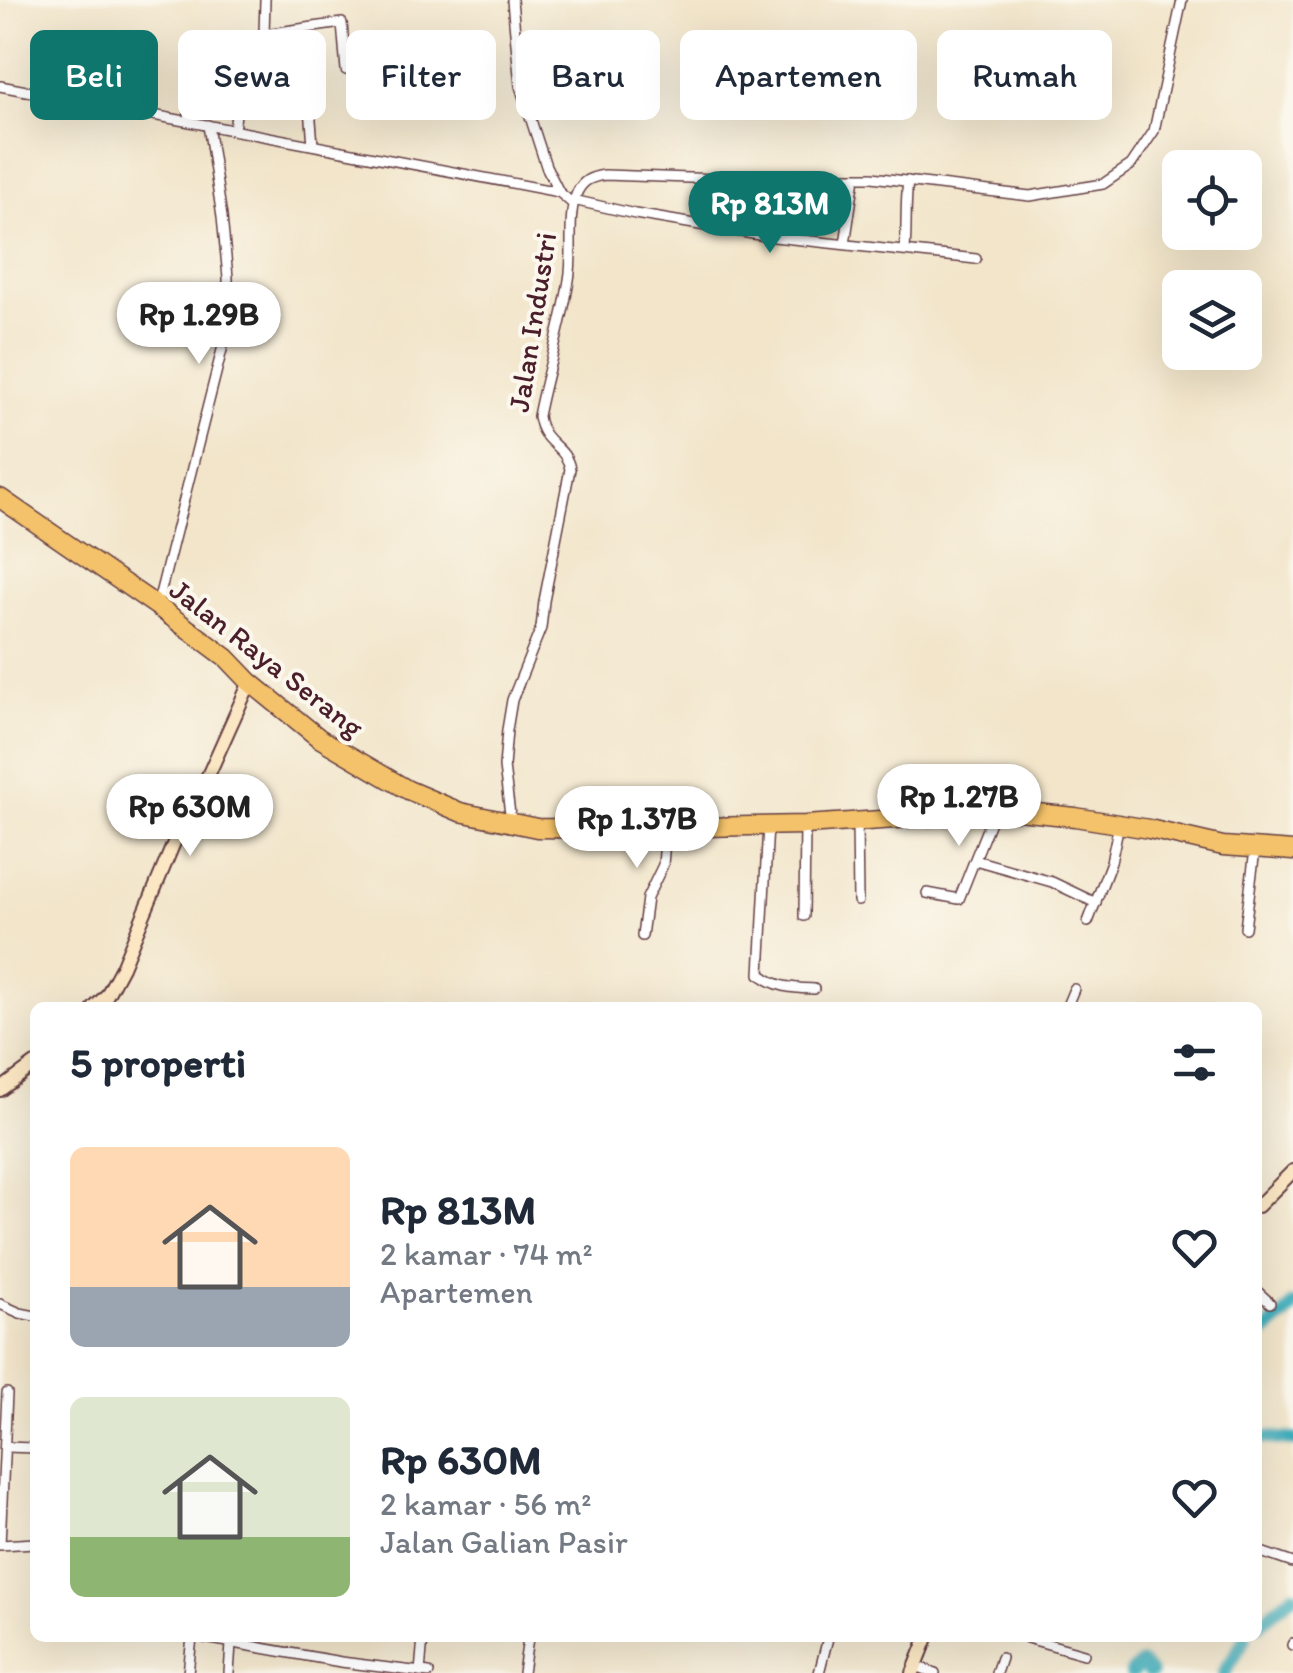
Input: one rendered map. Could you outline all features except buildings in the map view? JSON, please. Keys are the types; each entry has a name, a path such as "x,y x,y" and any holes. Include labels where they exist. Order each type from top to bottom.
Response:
{"highway":[{"name":"Jalan Raya Serang","path":"0,498 157,606 226,658 319,738 408,790 460,812 512,825 559,829 805,825 1018,810 1119,824 1222,846 1293,851"}],"street":[{"path":"264,30 265,0"},
{"path":"512,0 520,86 546,166 559,192"},
{"name":"Jalan Industri","path":"512,825 504,767 507,730 512,700 541,628 570,469 568,460 542,432 538,416 573,258 573,202 584,181 605,175 774,181 855,177 1030,196 1102,184 1117,176 1141,153 1154,132 1182,0"},
{"path":"295,30 342,24 346,70"},
{"path":"0,86 559,192 573,202 635,214 743,233 976,259"},
{"path":"234,130 235,120"},
{"path":"311,120 313,145"},
{"path":"157,606 228,326 222,217 208,125"},
{"path":"845,244 855,177"},
{"path":"905,250 908,182"},
{"path":"100,1002 122,967 178,832 202,790 250,682"},
{"path":"927,892 960,900 994,812"},
{"path":"857,822 858,901"},
{"path":"1088,922 1112,862 1119,824"},
{"path":"804,916 805,825"},
{"path":"768,826 760,974 784,988 814,989"},
{"path":"642,936 648,898 663,865 666,828"},
{"path":"1245,928 1255,850"},
{"path":"975,860 1052,882 1096,904"},
{"path":"1069,1002 1074,989"},
{"path":"0,1090 30,1068"},
{"path":"1262,1202 1293,1171"},
{"path":"1262,1295 1270,1302"},
{"path":"0,1304 30,1315"},
{"path":"7,1393 0,1545 30,1543"},
{"path":"5,1448 30,1448"},
{"path":"1262,1553 1293,1563"},
{"path":"188,1673 192,1642"},
{"path":"222,1642 340,1667 428,1673"},
{"path":"420,1672 423,1642"},
{"path":"523,1673 527,1642"},
{"path":"819,1673 827,1642"},
{"path":"925,1642 914,1670 935,1673"},
{"path":"1041,1642 1084,1654"},
{"path":"228,1673 231,1644"},
{"path":"996,1673 1001,1658"}],"waterway":[{"path":"1262,1334 1293,1305"},
{"path":"1262,1437 1293,1440"},
{"path":"1262,1621 1293,1595"},
{"path":"1224,1673 1243,1642"},
{"path":"1131,1673 1141,1664 1150,1673"}]}
